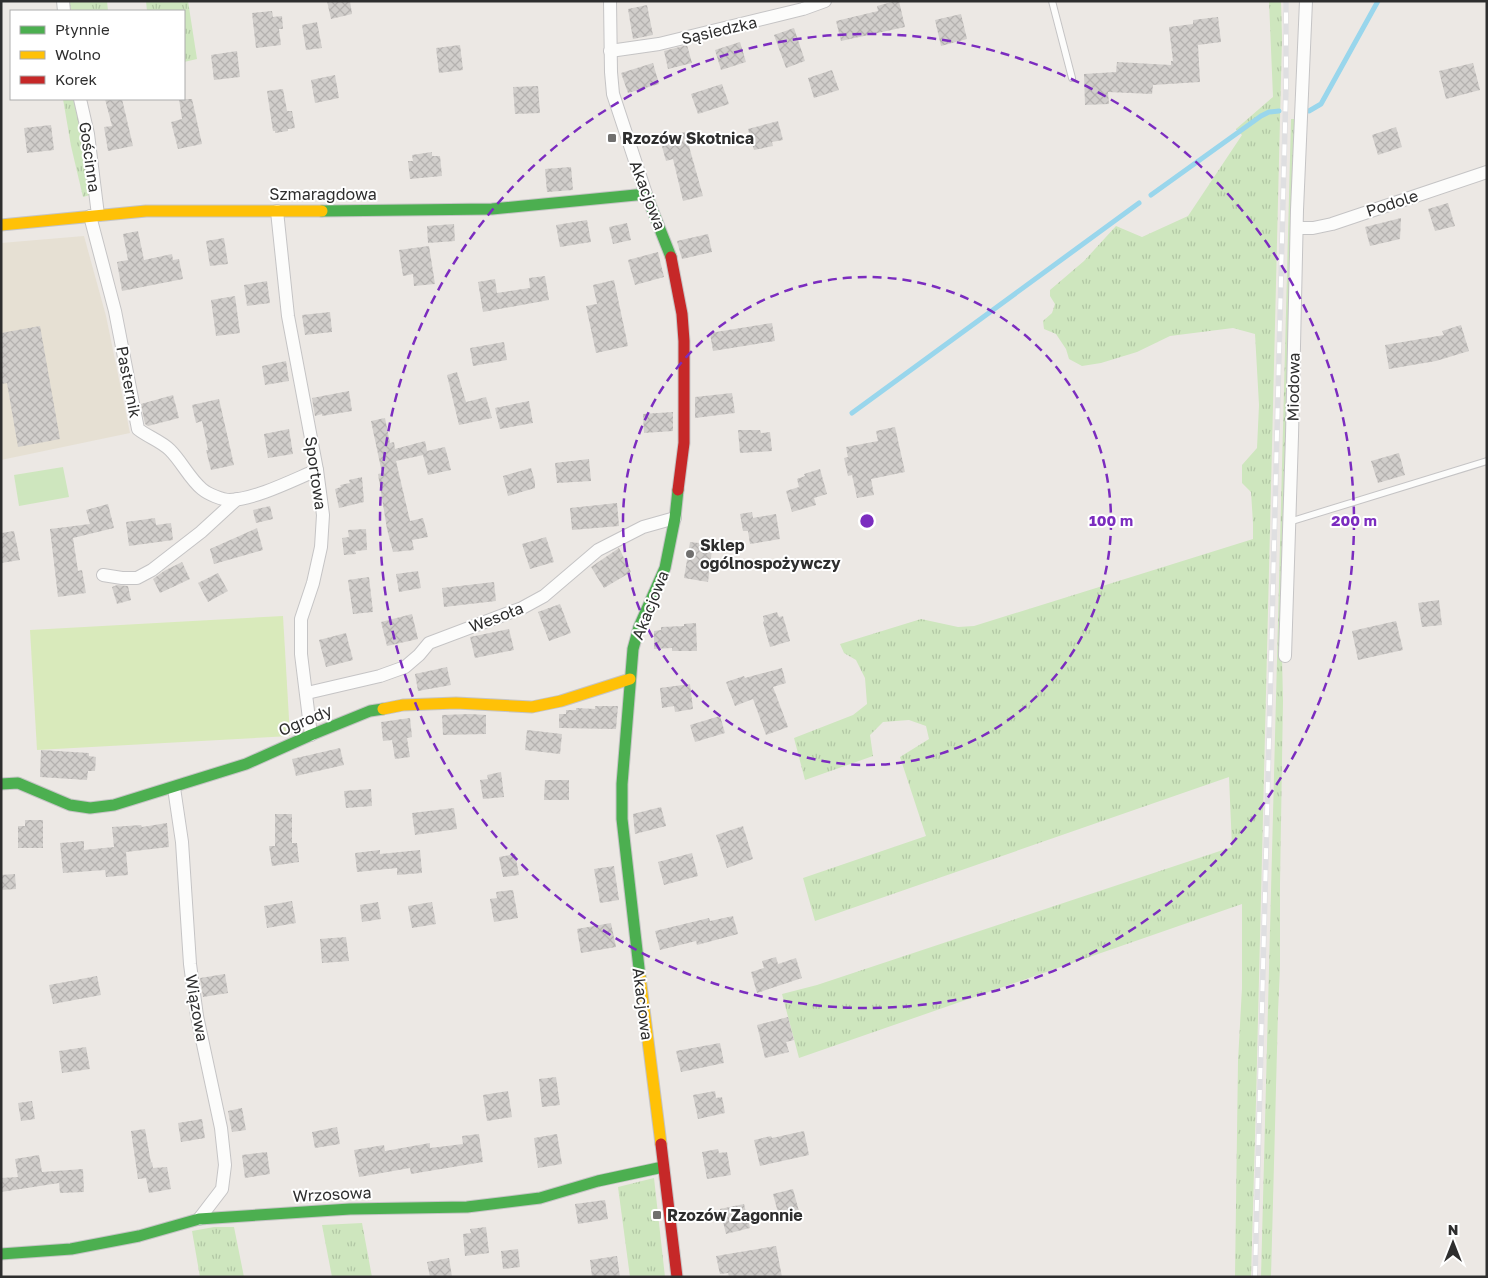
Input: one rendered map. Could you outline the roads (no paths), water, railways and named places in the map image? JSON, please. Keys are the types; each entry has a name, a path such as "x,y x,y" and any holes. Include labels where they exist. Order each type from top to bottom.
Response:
{"street":[{"name":"Akacjowa","path":"610,1 610,51 613,94 646,194 671,258 682,314 684,341 684,443 675,518 665,568 637,634 633,649 622,784 622,819 677,1277"},
{"name":"Sąsiedzka","path":"610,51 685,38 803,9 825,1"},
{"name":"Miodowa","path":"1284,656 1306,1"},
{"name":"Gościnna","path":"80,100 88,134 94,216"},
{"name":"Podole","path":"1297,228 1313,228 1332,224 1487,172"},
{"name":"Szmaragdowa","path":"1,225 146,211 492,209 646,194"},
{"name":"Sportowa","path":"277,211 288,316 317,470 323,515 321,547 313,582 301,619 301,654 311,735"},
{"name":"Pasternik","path":"94,216 138,429 168,449 182,463 192,479 207,493 228,500 250,497 317,470"},
{"path":"103,576 137,578 152,570 201,532 237,498"},
{"name":"Wesoła","path":"307,692 380,676 405,667 429,643 522,608 544,596 598,550 642,527 675,518"},
{"name":"Ogrody","path":"1,784 18,783 70,805 90,808 114,806 246,764 370,711 403,705 456,703 532,707 561,702 630,679"},
{"name":"Wiązowa","path":"174,788 182,842 190,964 197,1016 221,1128 225,1165 222,1188 199,1219"},
{"name":"Wrzosowa","path":"1,1254 71,1249 139,1236 199,1219 350,1209 467,1207 540,1198 598,1181 663,1167"}],"lane":[{"path":"1052,1 1072,78"},
{"path":"1289,522 1487,461"}],"waterway":[{"path":"1309,111 1321,104 1378,1"},
{"path":"1151,195 1261,116 1269,112 1279,111"},
{"path":"852,413 1139,203"}],"railway":[{"path":"1255,1277 1286,87 1286,1"}],"place":[{"name":"Rzozów Skotnica","path":"612,138"},
{"name":"Sklep ogólnospożywczy","path":"690,554"},
{"name":"Rzozów Zagonnie","path":"657,1215"}]}
